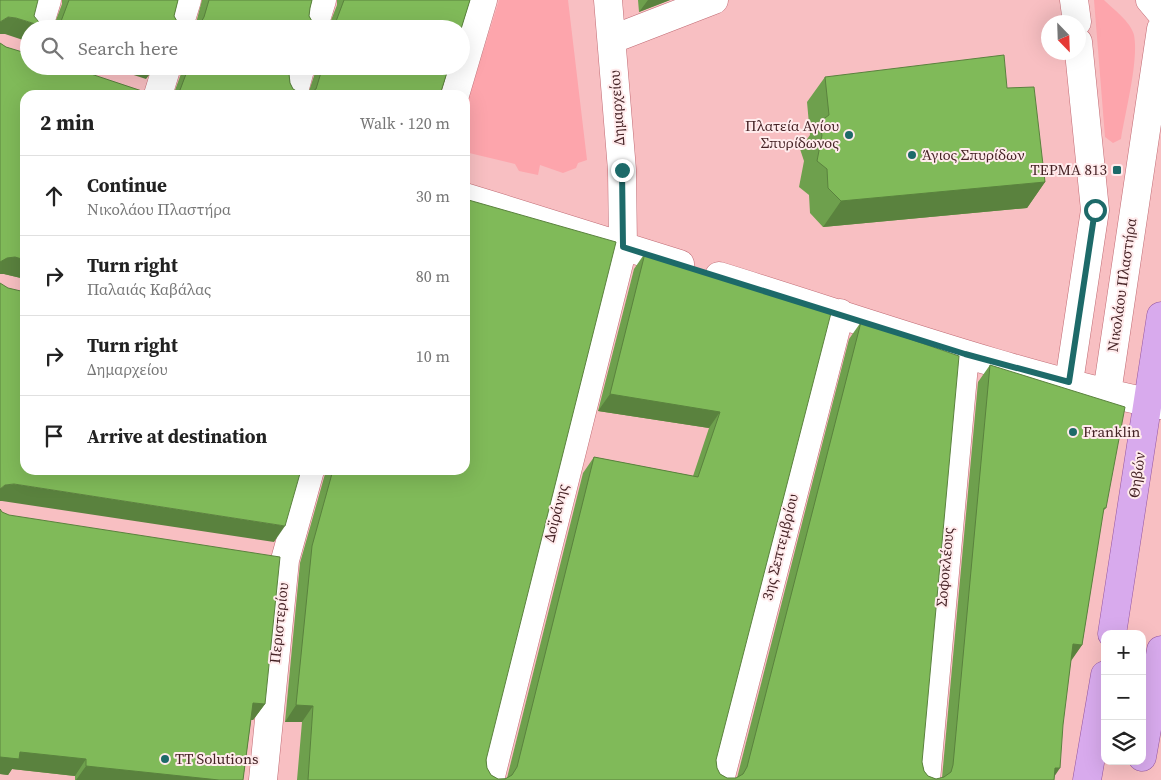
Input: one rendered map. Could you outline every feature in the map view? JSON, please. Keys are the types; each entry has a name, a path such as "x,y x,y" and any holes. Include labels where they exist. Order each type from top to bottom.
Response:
{"main road":[{"name":"Θηβών","path":"1113,630 1131,516 1154,403 1161,316"},
{"path":"1146,734 1161,650"},
{"path":"1087,780 1101,698"},
{"path":"1138,780 1141,765"}],"street":[{"path":"41,20 47,0"},
{"path":"181,20 187,0"},
{"path":"316,20 322,0"},
{"path":"470,44 483,0"},
{"name":"Δημαρχείου","path":"608,0 613,39 622,170 623,247"},
{"path":"613,39 714,0"},
{"path":"1074,0 1076,15"},
{"path":"1150,0 1161,13"},
{"name":"Νικολάου Πλαστήρα","path":"1107,393 1137,178 1161,29"},
{"path":"1069,382 1095,210 1080,60"},
{"path":"149,90 160,75"},
{"path":"295,90 299,75"},
{"path":"456,90 461,75"},
{"path":"470,199 840,313 965,354 1107,393 1154,403"},
{"name":"Δοϊράνης","path":"490,780 623,247"},
{"name":"3ης Σεπτεμβρίου","path":"720,780 840,313"},
{"name":"Σοφοκλέους","path":"926,780 965,354"},
{"name":"Περιστερίου","path":"263,780 275,559 308,475"}],"shaded area":[{"path":"499,0 568,0 587,160 578,163 576,168 563,173 540,165 538,175 519,171 515,164 470,153 470,94"},
{"path":"1094,0 1104,0 1126,21 1134,35 1135,58 1121,139 1113,143 1105,137"}],"building":[{"path":"0,0 38,0 34,16 37,20 22,20 8,17 0,22"},
{"path":"69,0 178,0 174,16 176,20 62,20"},
{"path":"209,0 312,0 309,16 311,20 202,20"},
{"path":"344,0 470,0 464,20 336,20"},
{"path":"0,43 20,51 20,75 94,75 139,90 20,90 20,258 7,258 0,262"},
{"name":"Άγιος Σπυρίδων","path":"1004,55 1007,88 1034,87 1045,182 841,201 828,188 827,169 817,161 822,135 818,123 829,115 825,77"},
{"path":"186,75 289,75 295,90 180,90"},
{"path":"320,75 446,75 442,90 314,90"},
{"path":"470,200 616,242 486,760 487,768 491,775 498,779 505,779 512,775 517,767 594,457 698,477 720,412 610,394 645,253 728,278 831,313 716,760 720,774 727,778 736,778 743,774 747,767 861,322 959,356 922,762 924,771 928,776 936,779 944,777 951,772 953,765 990,365 1125,407 1106,508 1104,508 1082,645 1073,644 1060,768 1055,768 1054,780 308,780 313,706 296,705 312,546 332,475 470,475"},
{"path":"0,283 8,288 20,291 20,475 300,475 285,526 14,484 5,485 0,489"},
{"path":"0,509 9,515 280,557 265,704 253,703 243,780 219,780 86,766 86,759 20,752 19,759 0,757"}],"place":[{"name":"Πλατεία Αγίου Σπυρίδωνος","path":"849,135"},
{"name":"Άγιος Σπυρίδων","path":"912,155"},
{"name":"ΤΕΡΜΑ 813","path":"1117,170"},
{"name":"Franklin","path":"1073,432"},
{"name":"TT Solutions","path":"165,759"}],"route":[{"path":"622,170 623,247 840,313 965,354 1069,382 1095,210"}]}
